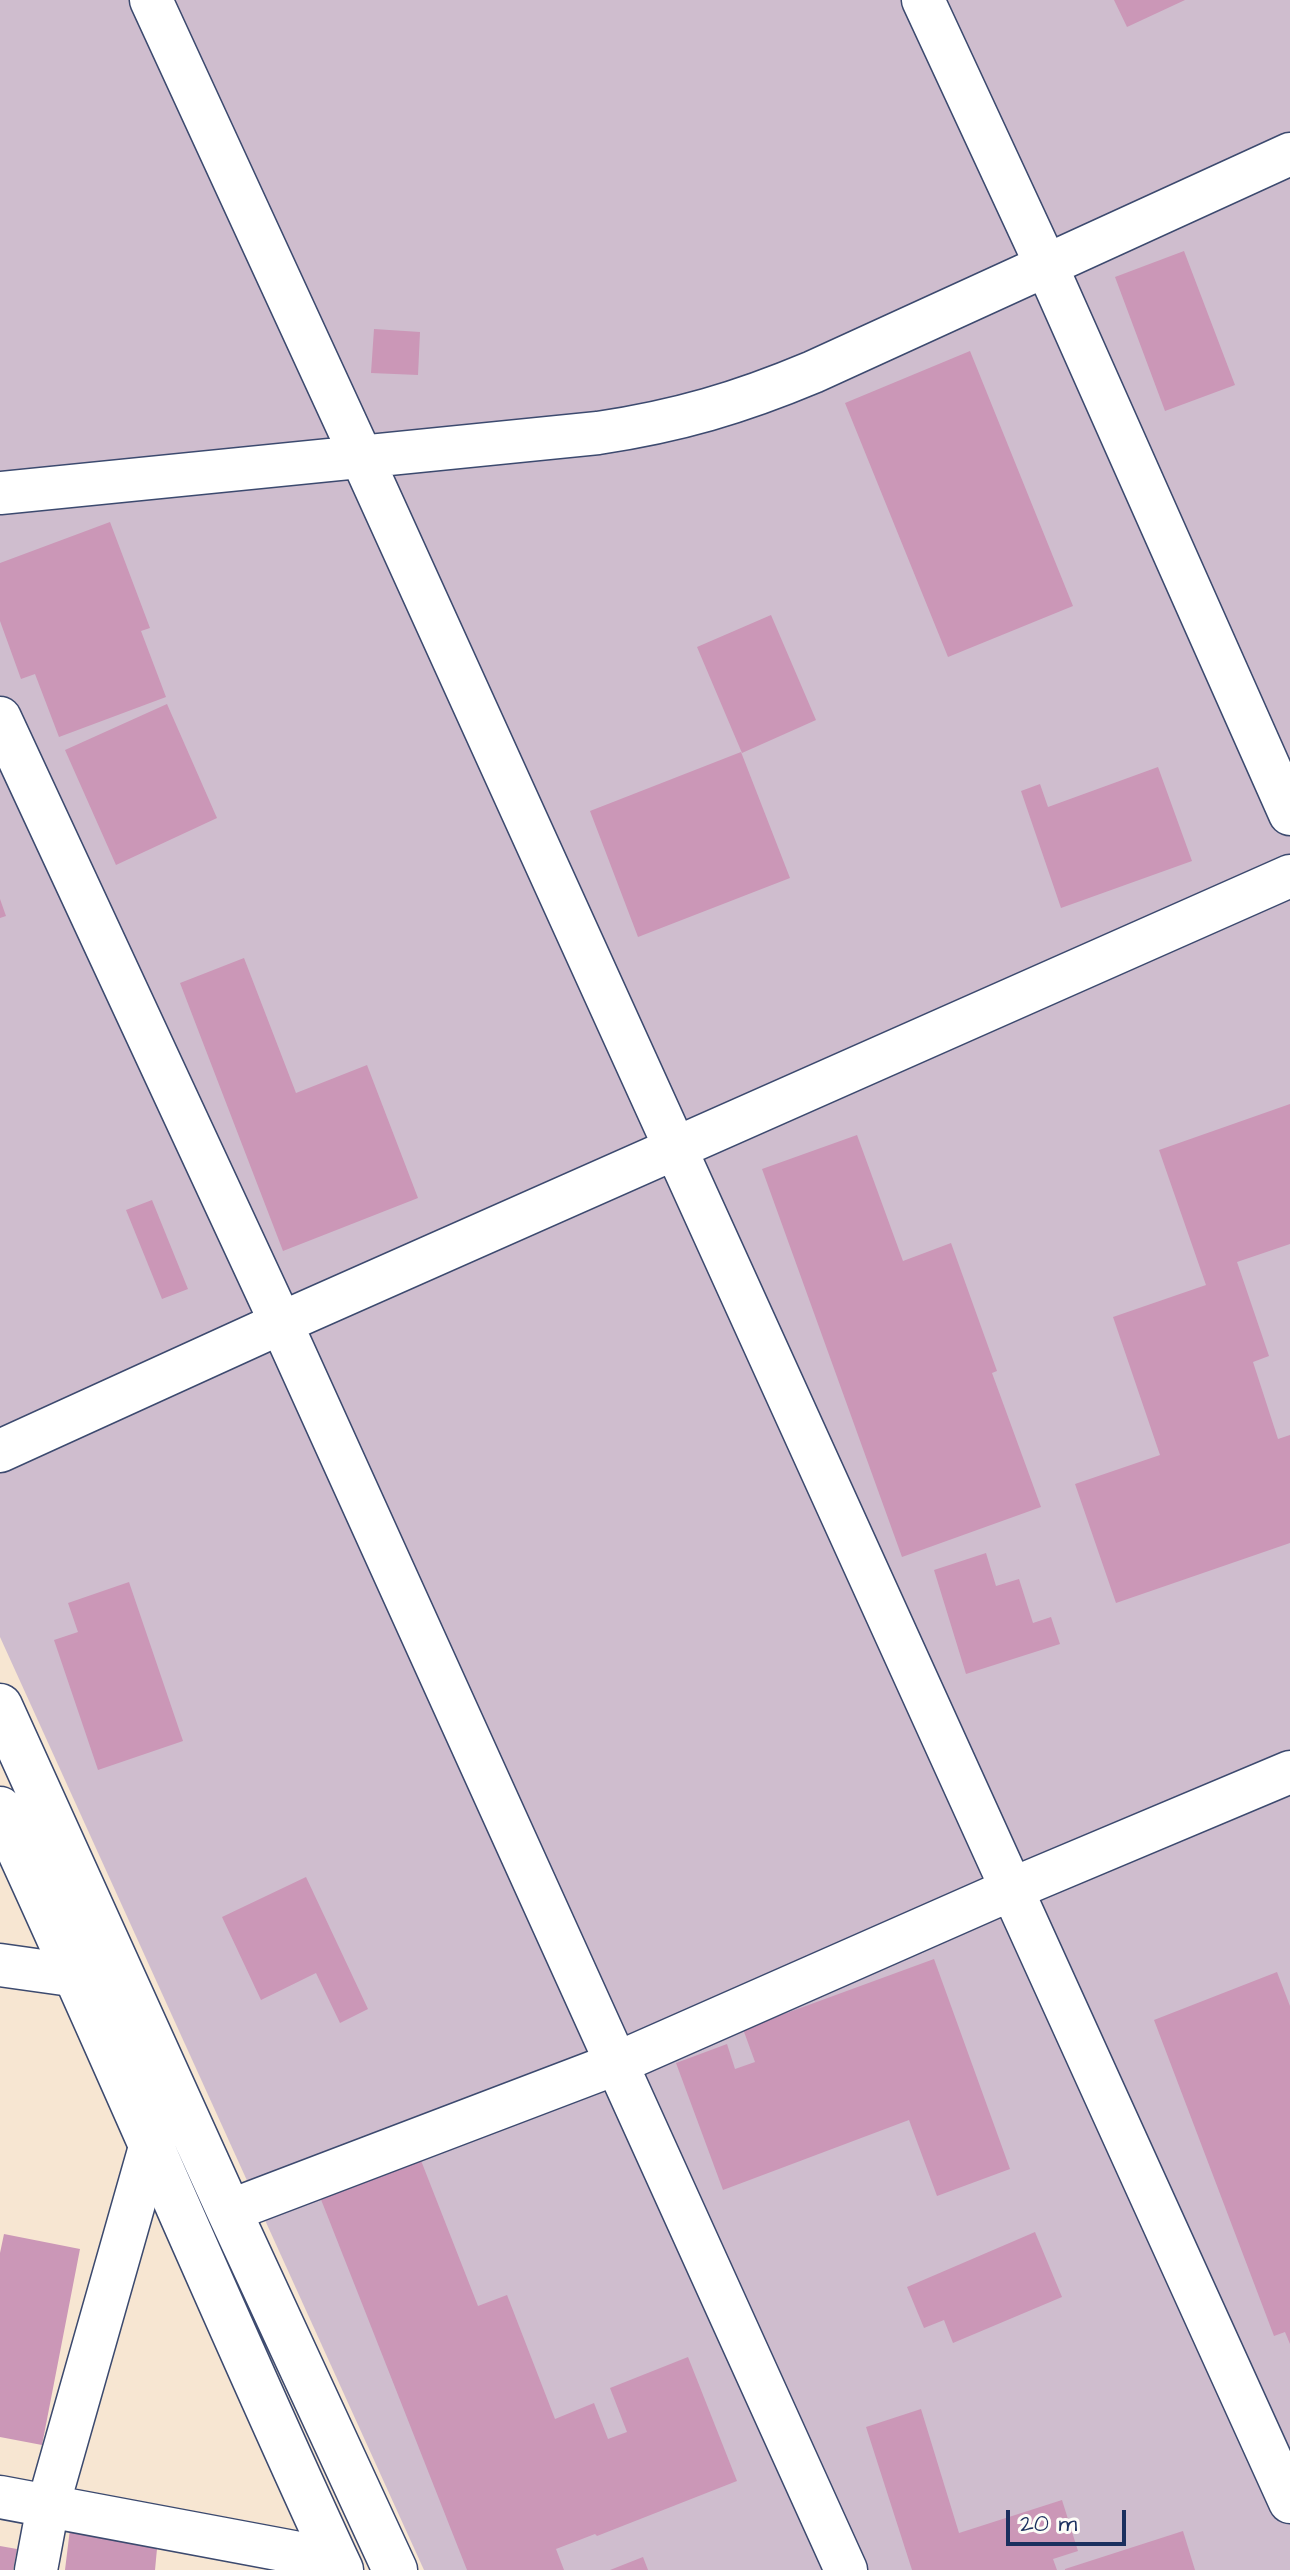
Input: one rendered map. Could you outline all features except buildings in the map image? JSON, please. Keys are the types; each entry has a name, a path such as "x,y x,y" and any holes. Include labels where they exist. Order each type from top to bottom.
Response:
{"main road":[{"path":"0,1706 395,2570"},
{"path":"0,1809 78,1976 150,2147 339,2565"}],"street":[{"path":"151,0 1290,2502"},
{"path":"923,0 1046,265 1290,814"},
{"path":"0,493 598,433 704,413 759,395 813,372 1290,154"},
{"path":"0,718 281,1323 846,2570"},
{"path":"0,1451 281,1323 1290,876"},
{"path":"229,2211 615,2064 1012,1889 1290,1772"},
{"path":"0,1965 78,1976"},
{"path":"36,2570 48,2506 150,2147"},
{"path":"0,2497 266,2558 339,2565"}],"shaded area":[{"path":"0,0 1290,0 1290,2570 424,2570 0,1637"}]}
